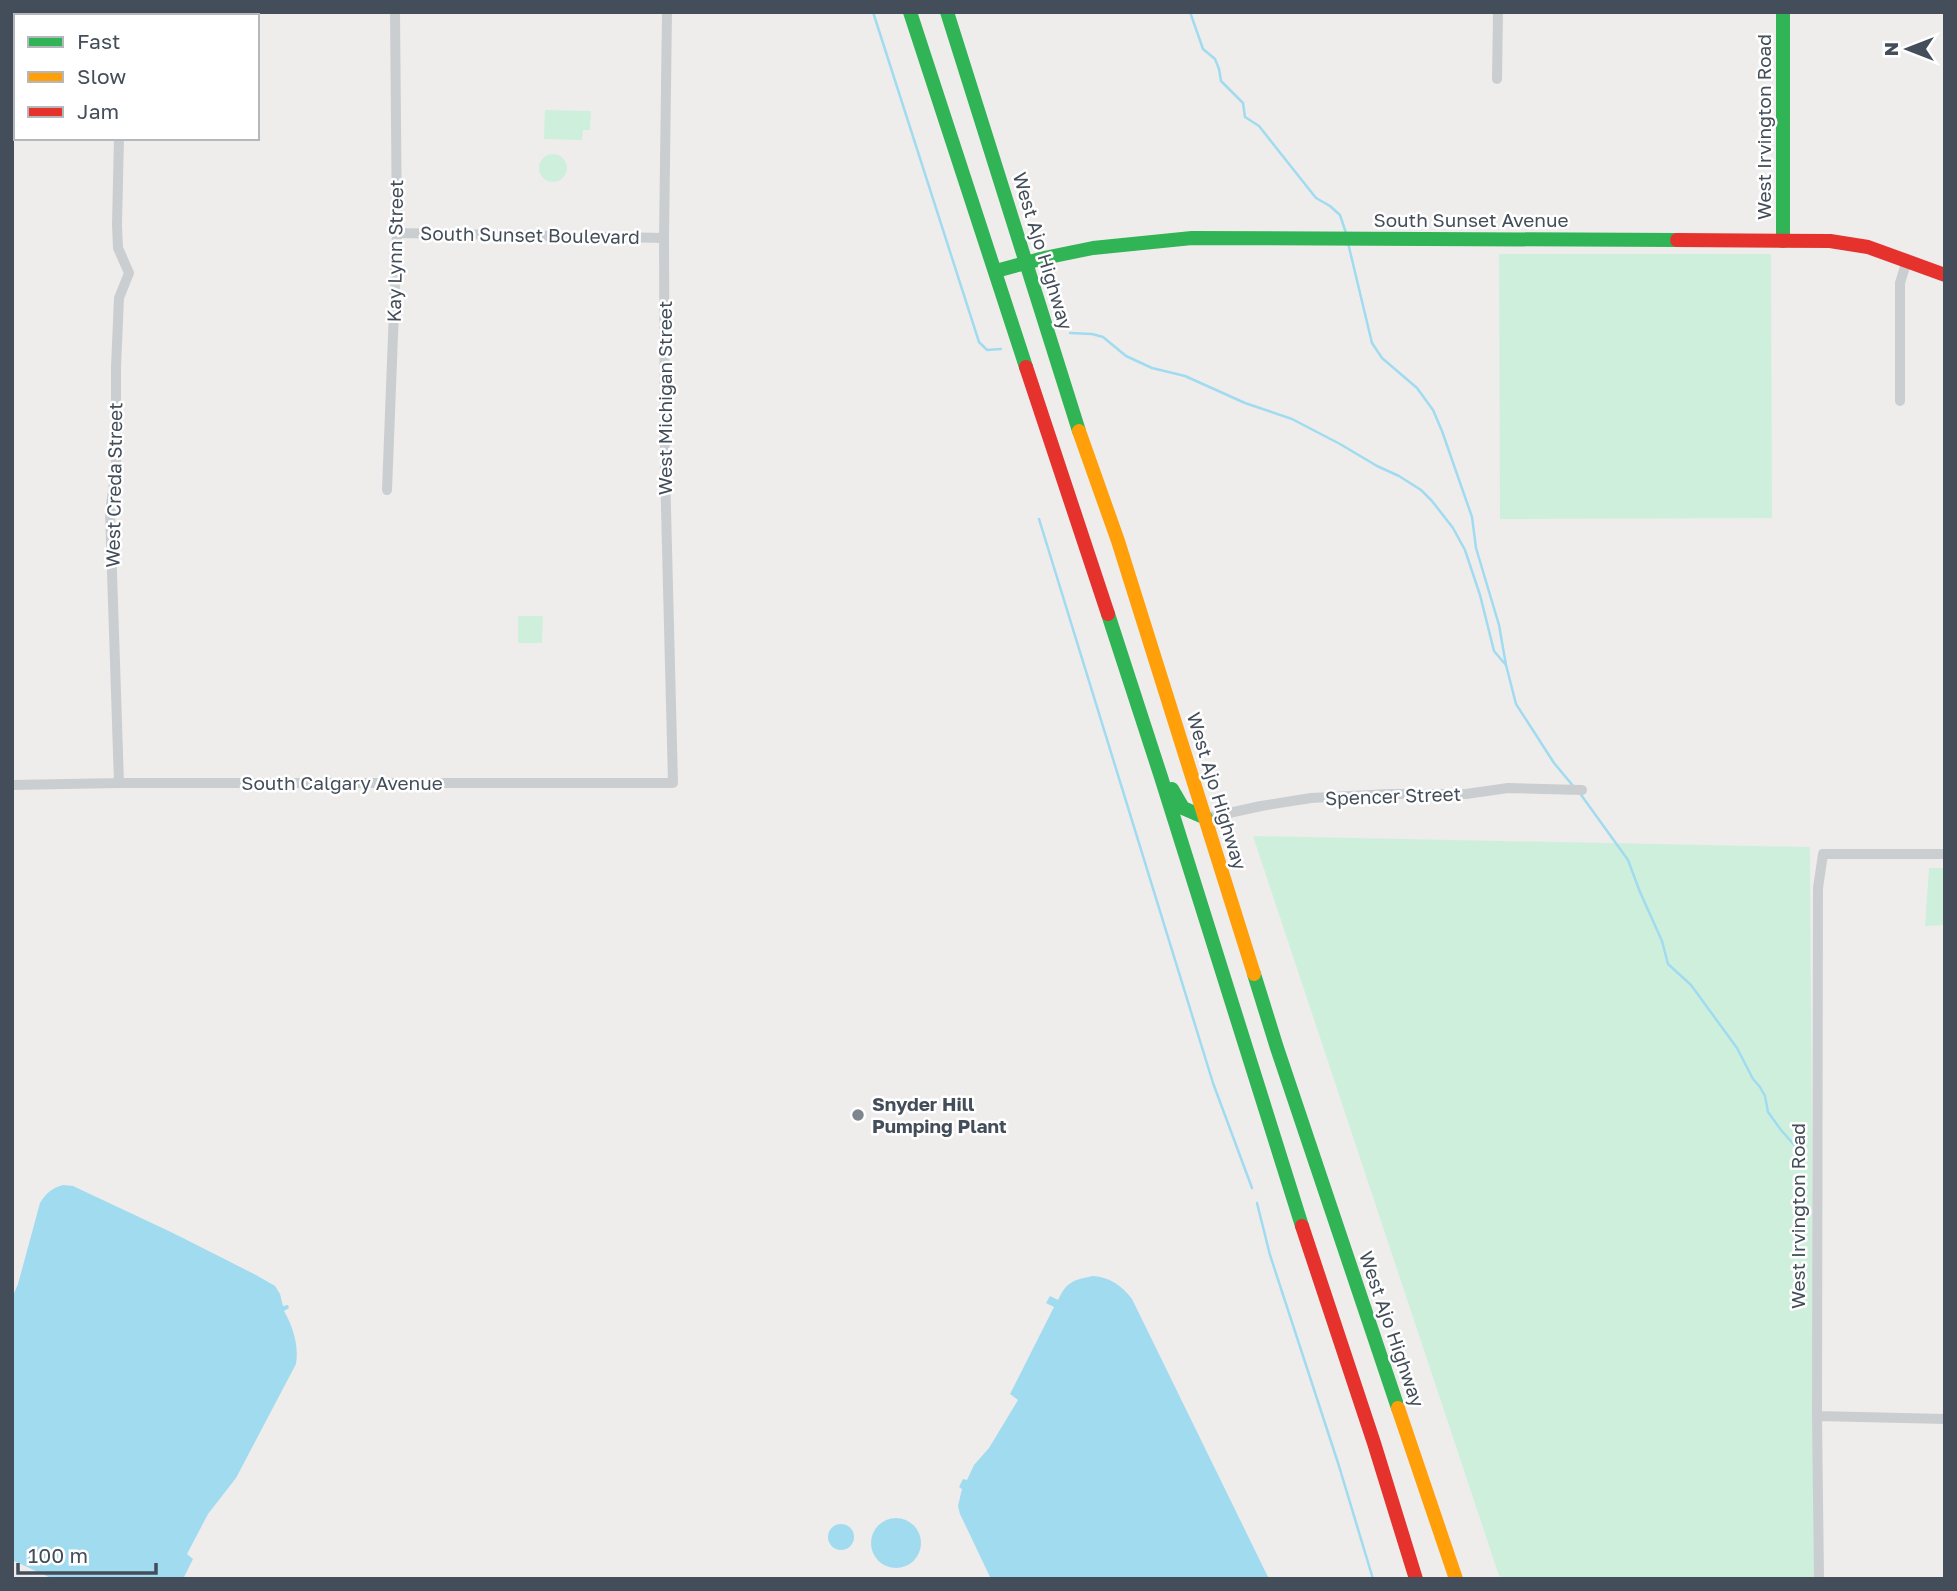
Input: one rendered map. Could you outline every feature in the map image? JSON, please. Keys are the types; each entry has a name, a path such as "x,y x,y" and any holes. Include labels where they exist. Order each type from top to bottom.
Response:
{"main road":[{"path":"910,12 1145,728 1416,1579"},
{"name":"West Ajo Highway","path":"947,12 1084,446 1150,641 1277,1048 1456,1579"},
{"name":"West Irvington Road","path":"1783,12 1783,241"},
{"name":"South Sunset Avenue","path":"996,271 1040,258 1145,242 1192,238 1844,242 1868,247 1945,275"},
{"path":"1145,728 1154,737 1173,794 1183,808 1206,818"}],"street":[{"name":"Kay Lynn Street","path":"387,490 397,233 395,12"},
{"name":"West Michigan Street","path":"667,12 665,469 673,783"},
{"path":"1497,79 1498,12"},
{"name":"West Creda Street","path":"119,140 118,248 129,273 120,298 116,367 116,470 110,512 119,783"},
{"name":"South Sunset Boulevard","path":"397,233 664,238"},
{"path":"1900,401 1900,283 1907,260"},
{"name":"South Calgary Avenue","path":"12,785 673,783"},
{"name":"Spencer Street","path":"1206,818 1311,798 1466,794 1508,788 1582,790"},
{"name":"West Irvington Road","path":"1819,1579 1818,888 1823,853 1945,854"},
{"path":"1817,1416 1945,1419"}],"green space":[{"path":"545,110 591,111 590,130 583,130 582,140 544,139"},
{"path":"553,154 563,158 567,168 563,178 553,182 543,178 539,168 543,158"},
{"path":"1499,254 1771,254 1772,518 1500,519"},
{"path":"518,616 543,616 542,643 518,643"},
{"path":"1253,836 1810,847 1815,1579 1500,1579"},
{"path":"1929,868 1945,868 1945,925 1925,926"}],"water":[{"path":"63,1185 73,1186 256,1275 275,1286 283,1306 288,1305 289,1308 284,1311 294,1336 296,1364 236,1478 208,1514 187,1554 193,1559 183,1579 53,1579 12,1560 12,1298 40,1203 50,1191"},
{"path":"1093,1276 1115,1283 1132,1299 1269,1579 991,1579 960,1514 958,1506 962,1489 959,1487 989,1448 1018,1400 1010,1394 1054,1307 1046,1303 1050,1296 1058,1300 1072,1282"},
{"path":"896,1518 914,1525 921,1543 914,1561 896,1568 878,1561 871,1543 878,1525"},
{"path":"841,1524 850,1528 854,1537 850,1546 841,1550 832,1546 828,1537 832,1528"}],"waterway":[{"path":"873,12 979,342 987,350 1001,349"},
{"path":"1190,12 1203,49 1215,59 1221,81 1243,103 1245,117 1259,126 1316,198 1340,215 1346,233"},
{"path":"1348,243 1372,343 1382,358 1417,388 1433,410 1442,431 1472,517 1476,548 1499,625 1516,704 1554,763 1574,787"},
{"path":"1070,333 1103,337 1126,356 1152,368 1185,376 1245,403 1292,419 1421,490 1453,528 1465,550 1494,651 1505,664"},
{"path":"1039,519 1213,1083 1252,1188"},
{"path":"1579,792 1628,860 1662,941 1668,964 1691,985 1737,1048 1765,1096 1768,1112 1796,1147"},
{"path":"1257,1203 1270,1255 1373,1579"}],"traffic: fast":[{"path":"910,12 1026,367"},
{"path":"947,12 1079,431"},
{"path":"1783,12 1783,241"},
{"path":"996,271 1093,248 1192,238 1677,240"},
{"path":"1108,614 1302,1226"},
{"path":"1172,789 1183,808 1206,818"},
{"path":"1254,974 1398,1408"}],"traffic: slow":[{"path":"1079,431 1118,541 1254,974"},
{"path":"1398,1408 1456,1579"}],"traffic: jam":[{"path":"1677,240 1830,241 1868,247 1945,275"},
{"path":"1026,367 1108,614"},
{"path":"1302,1226 1416,1579"}],"place":[{"name":"Snyder Hill Pumping Plant","path":"858,1115"}]}
